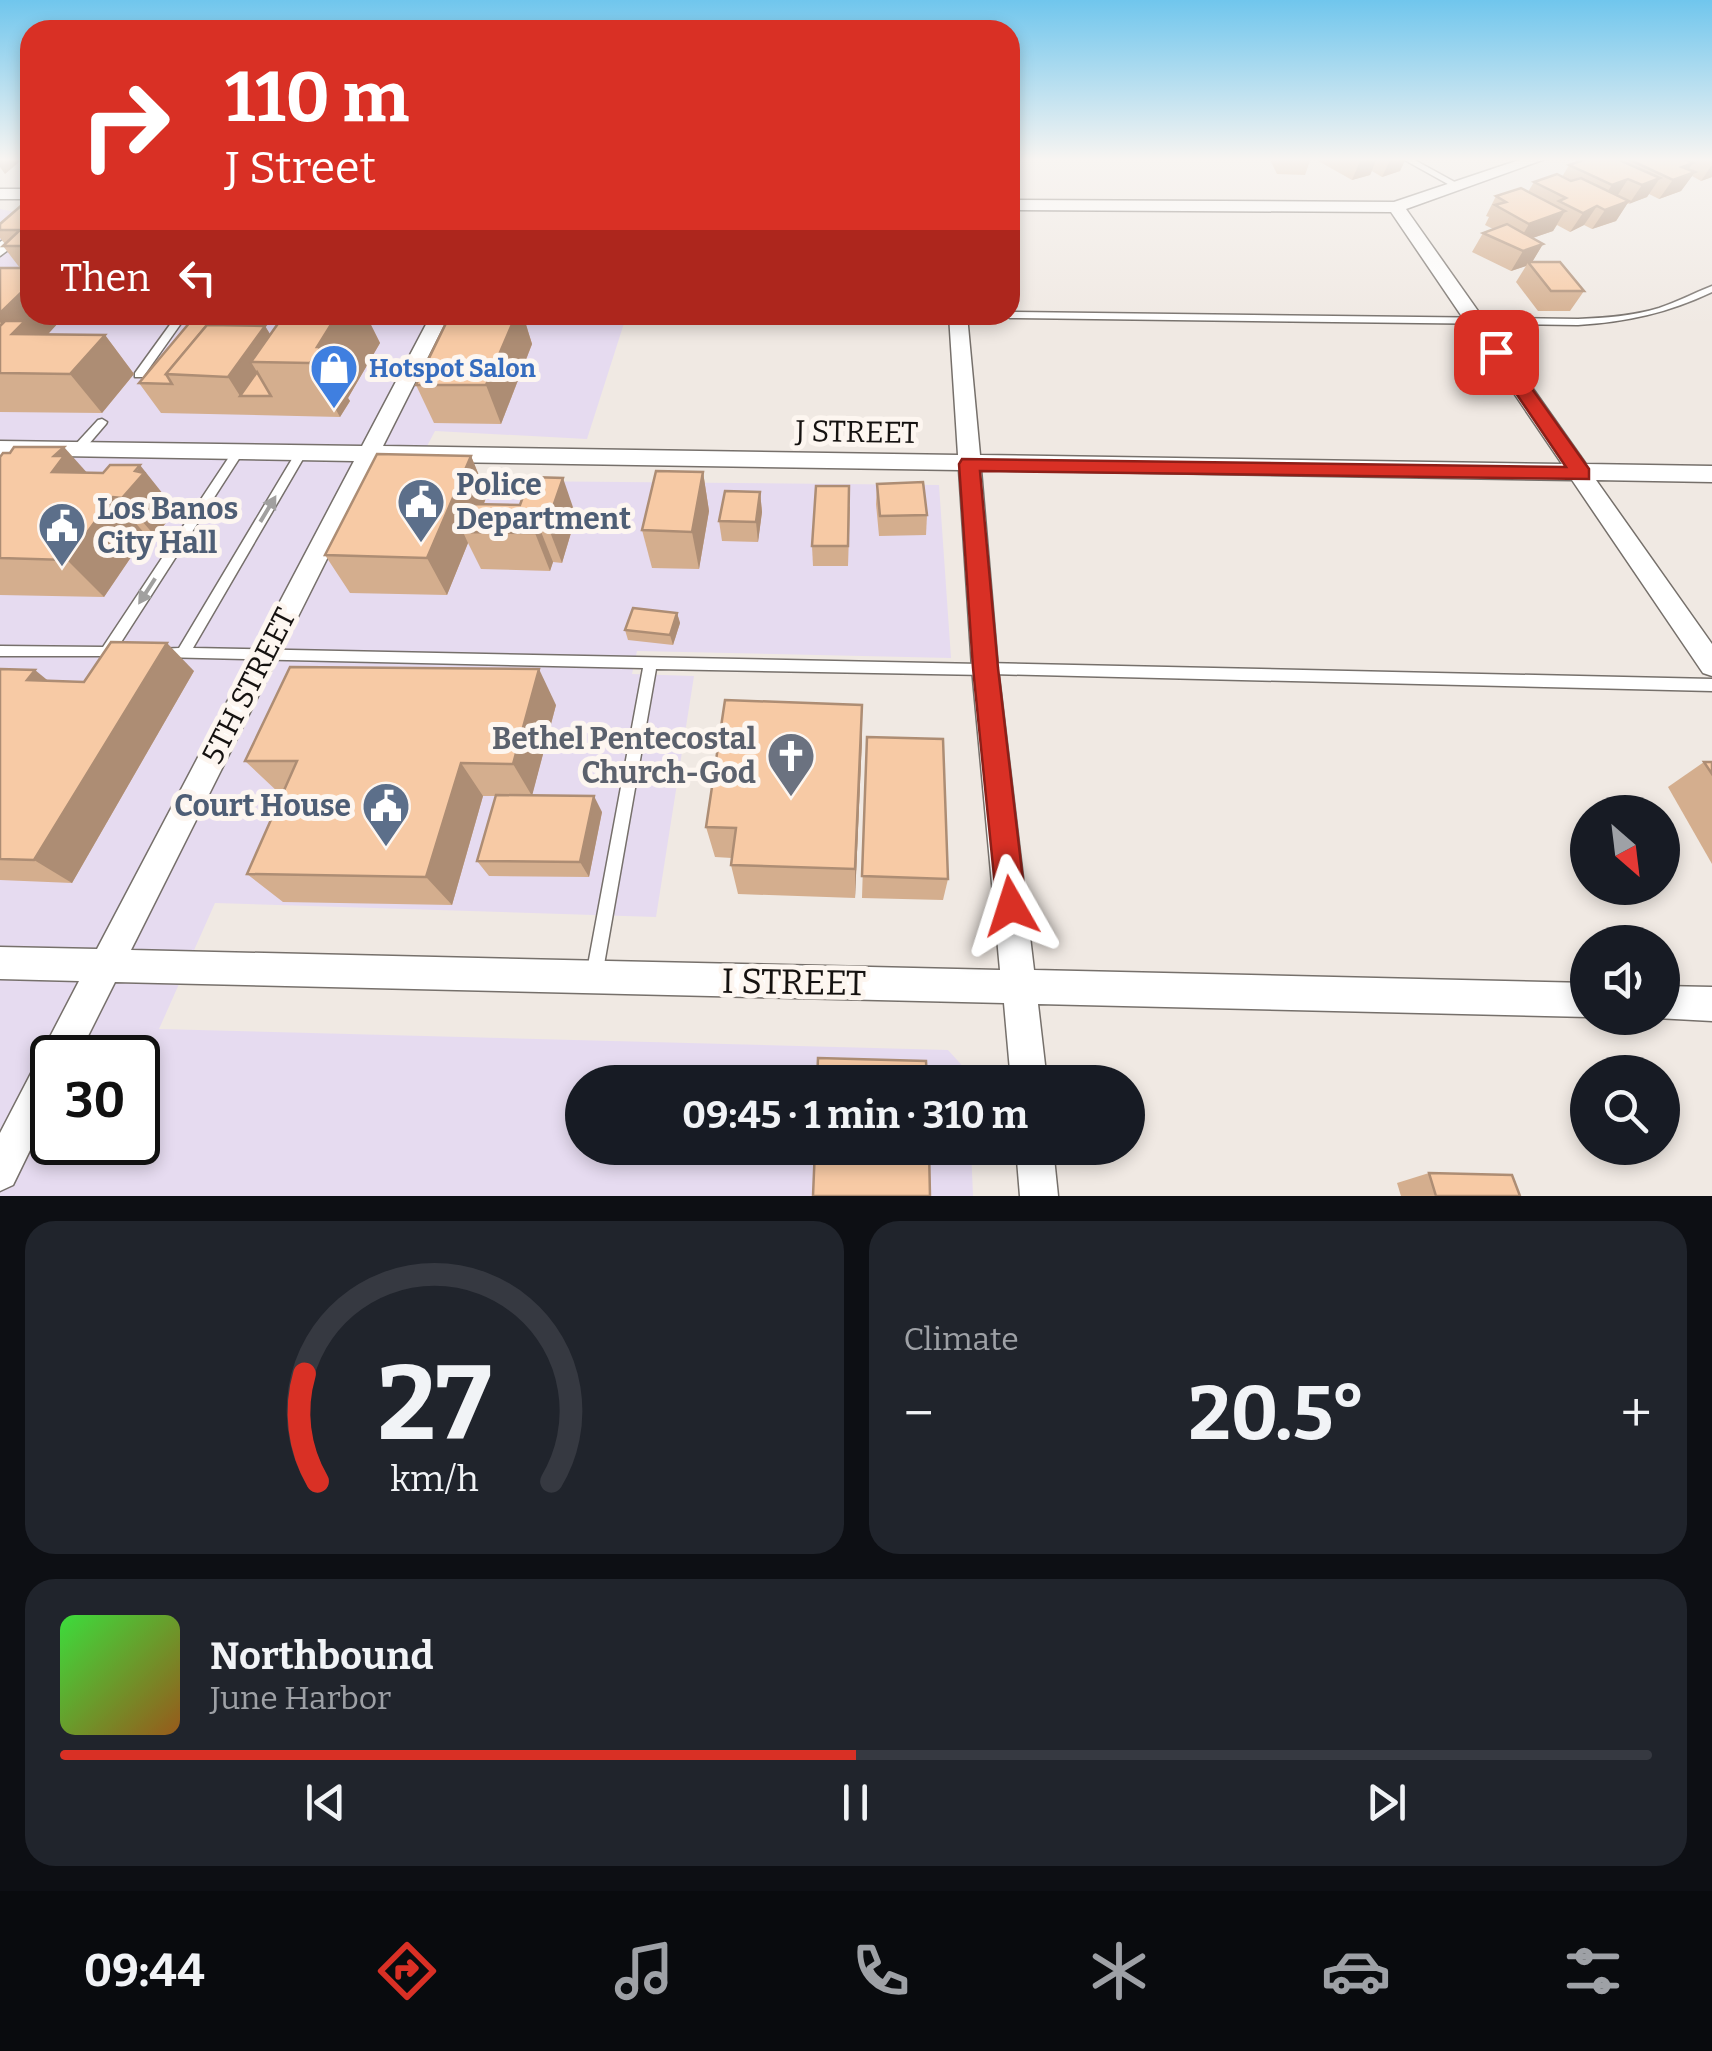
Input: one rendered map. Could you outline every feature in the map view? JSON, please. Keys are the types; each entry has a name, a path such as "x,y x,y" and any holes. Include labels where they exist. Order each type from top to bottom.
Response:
{"street":[{"path":"1401,214 1712,665"},
{"path":"0,251 20,234"},
{"name":"5TH STREET","path":"70,1035 435,325"},
{"path":"959,325 986,669 1027,1065"},
{"name":"J STREET","path":"0,448 48,455 78,449 1712,474"},
{"name":"I STREET","path":"0,964 1570,1000"},
{"path":"1680,1003 1712,1004"},
{"path":"0,1172 30,1112"},
{"path":"1036,1165 1039,1196"}],"lane":[{"path":"1020,315 1627,320 1664,312 1712,289"},
{"path":"139,376 175,325"},
{"path":"78,449 102,422"},
{"path":"107,652 239,451"},
{"path":"183,653 302,452"},
{"path":"0,651 126,652"},
{"path":"145,653 1712,685"},
{"path":"594,978 650,664"}],"shaded area":[{"path":"0,214 15,214 20,246 20,325 623,325 587,439 435,431 409,480 939,485 951,658 637,651 632,674 694,676 656,917 215,903 159,1029 948,1050 962,1065 565,1065 565,1165 972,1165 973,1196 0,1196"}],"building":[{"path":"12,214 20,214 20,230 0,230 0,224"},
{"path":"1511,214 1557,214 1529,224"},
{"path":"1507,224 1543,244 1523,251 1483,233"},
{"path":"20,230 20,246 3,246"},
{"path":"1528,262 1560,262 1584,291 1551,291"},
{"path":"0,268 20,268 20,294 0,313"},
{"path":"5,321 20,321 12,334 105,335 70,374 0,373 0,326"},
{"path":"188,325 207,325 166,374 172,384 139,383"},
{"path":"207,325 265,326 228,377 166,374"},
{"path":"277,325 331,325 310,363 251,362"},
{"path":"445,325 512,325 486,385 416,385"},
{"path":"257,372 271,396 240,396"},
{"path":"14,447 64,447 54,456 64,456 52,472 103,473 110,465 140,465 135,471 144,473 122,498 113,497 67,560 0,558 0,457"},
{"path":"377,454 471,456 427,558 325,555"},
{"path":"656,471 703,472 692,532 642,530"},
{"path":"530,477 563,478 547,524 538,524 535,533 463,532 474,504 520,505"},
{"path":"923,482 927,515 880,516 877,484"},
{"path":"816,486 849,486 848,546 812,546"},
{"path":"725,491 760,492 756,522 719,521"},
{"path":"633,608 677,613 670,635 625,630"},
{"path":"111,642 167,643 34,860 0,859 0,669 35,670 27,680 84,682"},
{"name":"Court House","path":"290,667 539,669 513,764 461,763 426,877 247,874 297,761 245,761"},
{"name":"Bethel Pentecostal Church-God","path":"725,700 862,705 855,869 731,865 736,828 706,827"},
{"path":"867,737 943,739 948,879 862,876"},
{"path":"496,795 594,796 580,862 477,861"},
{"path":"818,1058 926,1061 926,1065 818,1065"},
{"path":"814,1165 929,1165 930,1196 813,1196"},
{"path":"1429,1173 1512,1175 1520,1196 1436,1196"}],"place":[{"name":"Hotspot Salon","path":"334,410"},
{"name":"Police Department","path":"421,544"},
{"name":"Los Banos City Hall","path":"62,568"},
{"name":"Bethel Pentecostal Church-God","path":"791,798"},
{"name":"Court House","path":"386,848"}],"route":[{"path":"1011,906 969,464 1582,474 1496,352"}]}
